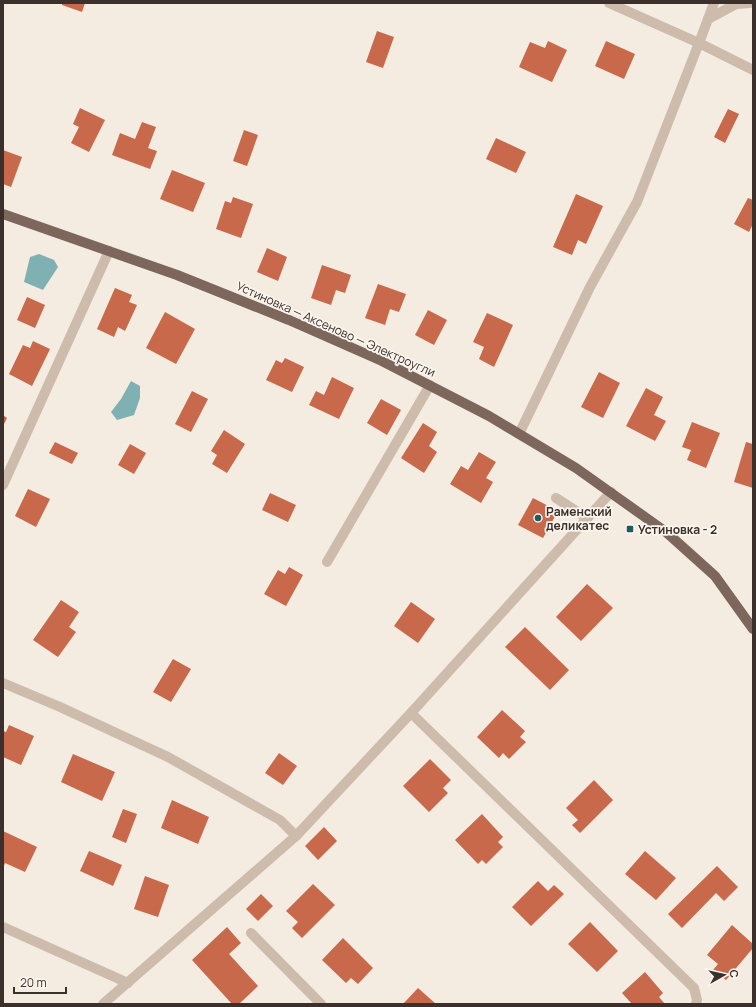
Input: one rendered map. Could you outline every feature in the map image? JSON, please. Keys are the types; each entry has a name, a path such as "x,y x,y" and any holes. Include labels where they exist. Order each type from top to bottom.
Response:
{"main road":[{"name":"Устиновка — Аксеново — Электроугли","path":"3,214 177,275 289,320 430,385 519,434 611,492 666,532 715,576 753,629"}],"street":[{"path":"609,3 698,43 753,70"},
{"path":"519,434 590,287 637,202 714,3"},
{"path":"708,19 736,4 750,3"},
{"path":"3,485 109,251"},
{"path":"327,562 430,385"},
{"path":"103,1004 296,836 411,713 611,492"},
{"path":"556,498 587,518"},
{"path":"3,683 60,707 168,758 280,820 296,836"},
{"path":"411,713 694,988 697,1000 696,1004"},
{"path":"3,927 128,983"},
{"path":"251,933 321,1004"}],"water":[{"path":"39,254 54,260 58,267 43,290 24,282 30,257"},
{"path":"131,381 140,386 140,398 134,415 117,420 111,412 121,399"}],"building":[{"path":"62,3 85,3 82,12 62,5"},
{"path":"377,31 394,37 383,68 366,62"},
{"path":"548,41 567,50 552,82 519,67 530,42 545,48"},
{"path":"606,41 635,54 624,79 595,66"},
{"path":"80,108 105,120 89,152 71,143 79,127 73,124"},
{"path":"728,109 739,114 725,143 714,137"},
{"path":"142,122 156,127 148,148 157,151 150,169 112,155 120,133 135,139"},
{"path":"244,130 258,135 247,166 233,161"},
{"path":"496,138 526,152 516,173 486,159"},
{"path":"3,150 22,157 11,187 3,184"},
{"path":"172,170 205,183 193,212 160,199"},
{"path":"576,194 603,206 586,244 578,240 572,255 553,247"},
{"path":"233,197 253,204 241,238 216,229 225,201 231,203"},
{"path":"748,198 753,200 753,224 749,232 734,224"},
{"path":"267,248 287,257 278,281 257,272"},
{"path":"322,265 351,275 345,293 336,290 331,305 311,298"},
{"path":"378,284 406,294 399,312 390,309 385,325 365,318"},
{"path":"115,288 132,295 129,302 137,305 125,331 118,327 114,337 97,329"},
{"path":"27,297 45,305 35,328 17,320"},
{"path":"428,310 447,320 434,345 415,335"},
{"path":"165,312 195,329 176,364 146,348"},
{"path":"487,313 513,325 494,367 479,359 484,347 473,342"},
{"path":"33,341 50,349 32,386 9,374 23,345 30,348"},
{"path":"285,358 304,367 292,392 266,380 276,360 282,363"},
{"path":"599,372 620,383 603,418 581,407"},
{"path":"332,377 354,388 339,419 309,405 316,391 324,395"},
{"path":"646,388 663,397 654,415 666,421 655,441 626,426"},
{"path":"192,391 208,399 191,432 175,424"},
{"path":"381,399 401,410 387,435 367,423"},
{"path":"3,415 7,418 3,426"},
{"path":"692,422 720,433 706,468 687,460 691,450 682,447"},
{"path":"423,423 437,432 429,446 437,452 424,473 401,458"},
{"path":"224,430 245,444 227,473 212,464 217,455 211,451"},
{"path":"55,442 78,453 72,464 49,453"},
{"path":"746,442 753,444 753,488 734,482"},
{"path":"130,444 146,453 134,474 118,465"},
{"path":"479,452 496,462 486,478 493,482 481,503 450,484 461,466 468,470"},
{"path":"28,489 50,499 36,527 15,516"},
{"path":"270,493 296,505 288,522 262,510"},
{"name":"Раменский деликатес","path":"533,498 558,511 543,538 518,525"},
{"path":"289,567 303,575 286,606 264,594 278,570 285,574"},
{"path":"587,584 613,608 581,641 556,617"},
{"path":"61,600 79,612 69,627 76,632 58,657 33,640"},
{"path":"411,602 435,619 418,643 394,626"},
{"path":"525,627 569,670 550,690 505,647"},
{"path":"173,659 191,669 171,702 153,692"},
{"path":"502,710 525,731 520,737 526,742 509,759 503,753 499,758 477,737"},
{"path":"9,725 34,736 21,765 3,757 3,731 6,732"},
{"path":"279,753 297,766 283,785 265,773"},
{"path":"73,754 115,772 102,801 61,782"},
{"path":"430,759 451,780 443,788 448,793 429,812 403,786"},
{"path":"594,780 613,800 580,833 572,825 578,820 566,808"},
{"path":"172,800 209,817 198,844 161,828"},
{"path":"123,809 137,814 126,843 112,837"},
{"path":"482,814 503,837 498,842 503,847 486,864 482,860 478,864 455,840"},
{"path":"324,827 337,841 318,860 305,846"},
{"path":"3,831 37,847 25,872 5,863 3,868"},
{"path":"89,851 122,865 113,886 80,871"},
{"path":"645,851 676,878 656,900 625,874"},
{"path":"717,866 738,887 724,901 716,893 682,928 668,914"},
{"path":"145,876 169,885 158,917 134,909"},
{"path":"538,881 548,891 554,885 564,894 531,926 512,907"},
{"path":"313,884 335,905 302,938 292,928 298,922 286,911"},
{"path":"261,894 273,906 258,921 246,909"},
{"path":"590,922 618,951 597,972 568,944"},
{"path":"732,925 753,944 753,948 726,980 713,970 718,964 707,955"},
{"path":"227,927 241,943 229,954 258,986 239,1004 232,1004 192,960"},
{"path":"343,938 373,968 358,984 351,978 346,983 322,960"},
{"path":"645,972 663,993 659,997 665,1004 632,1004 622,993"},
{"path":"418,988 436,1004 403,1004"}],"place":[{"name":"Раменский деликатес","path":"538,518"},
{"name":"Устиновка - 2","path":"630,529"}]}
